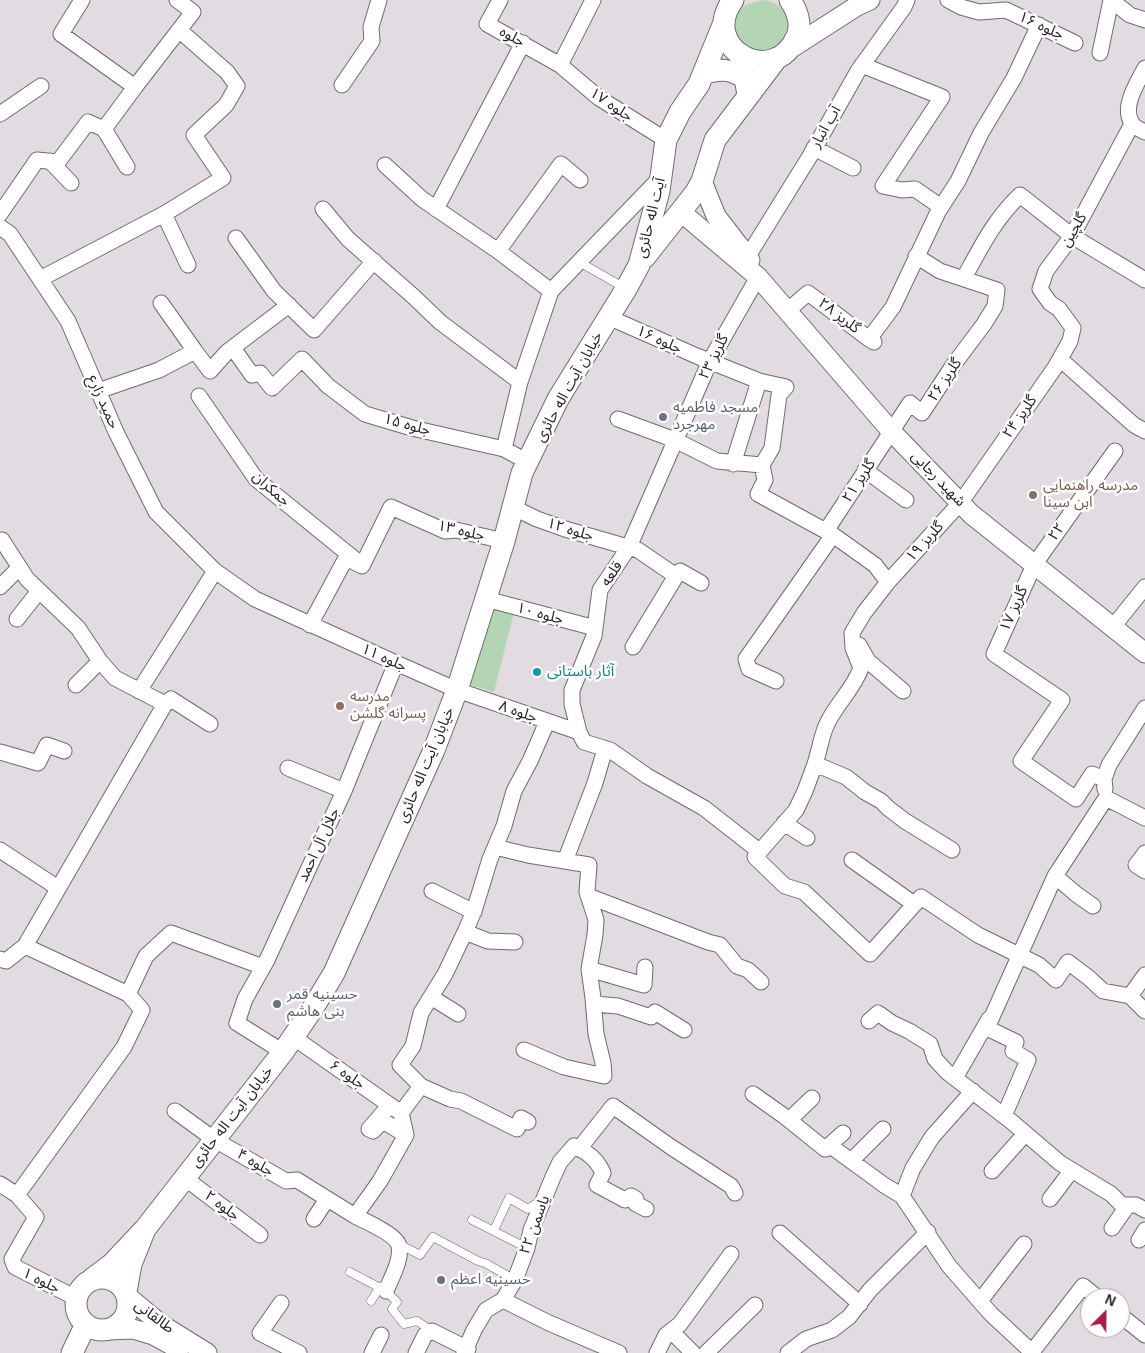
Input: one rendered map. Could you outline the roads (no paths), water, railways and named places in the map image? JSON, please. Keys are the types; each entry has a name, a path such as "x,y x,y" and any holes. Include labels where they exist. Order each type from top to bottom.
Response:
{"main road":[{"name":"آیت اله حائری","path":"639,265 660,184 666,140 680,112 699,84 723,25 726,9 733,0"},
{"path":"723,25 727,40 736,53 750,60 766,62 785,52 799,31 798,16 790,0"},
{"name":"آیت اله حائری","path":"639,265 696,192 702,181 715,140 748,95 785,52"},
{"path":"703,74 714,71 733,71 745,78 748,95"},
{"path":"660,184 681,212"},
{"name":"خیابان آیت اله حائری","path":"145,1229 288,1045 313,1008 342,956 434,750 457,690 504,541 522,473 558,399 639,265"},
{"path":"145,1229 131,1264 127,1294 129,1305 127,1313 115,1327 107,1330 98,1330 86,1324 78,1314 76,1306 76,1298 80,1290 85,1283 112,1264 145,1229"},
{"path":"92,1279 109,1278 117,1282 127,1294"},
{"path":"72,1353 86,1324"}],"street":[{"path":"82,0 61,34 135,87"},
{"path":"104,129 194,12 177,0"},
{"path":"342,85 372,41 371,27 379,0"},
{"name":"جلوه","path":"500,0 487,24 560,65"},
{"path":"560,65 593,0"},
{"name":"آیت اله حائری","path":"785,52 857,6 870,0"},
{"name":"آب انبار","path":"748,256 862,65 904,7 907,0"},
{"name":"جلوه ۱۶","path":"948,0 961,7 979,12 1006,10 1075,43"},
{"path":"1100,53 1111,0 1130,15 1145,20"},
{"path":"1039,25 1014,78 981,133 958,181 941,207 916,256 940,271 964,278 1004,210 1020,195 1072,236 1145,280"},
{"path":"40,279 164,214 223,178 194,135 226,105 237,86 227,72 179,30"},
{"path":"436,209 523,43"},
{"name":"جلوه ۱۷","path":"560,65 599,98 666,140"},
{"path":"862,65 942,97 883,186 902,190 915,188 941,207"},
{"path":"1139,128 1128,114 1130,102 1145,68"},
{"path":"0,114 41,86"},
{"path":"0,214 37,160 58,162 88,122 104,129 127,167"},
{"name":"گلچین","path":"1073,328 1059,309 1050,303 1040,289 1046,271 1072,236 1139,128"},
{"path":"814,148 853,168"},
{"path":"50,161 71,183"},
{"path":"498,251 561,164 580,180"},
{"path":"385,166 436,209 498,251 551,291"},
{"path":"702,181 716,216 748,256 758,277"},
{"path":"504,449 520,382 551,291 660,184"},
{"path":"323,209 348,239 440,322 520,382"},
{"path":"681,212 758,277"},
{"path":"164,214 188,265"},
{"name":"حمید زارع","path":"0,227 10,234 68,322 116,432 156,512 215,571 255,599 310,625"},
{"path":"236,238 274,291 314,330 374,261"},
{"name":"گلریز ۲۸","path":"788,311 808,293 871,340 893,307 916,256"},
{"name":"شهید رجایی","path":"758,277 891,431 971,514 1145,653"},
{"name":"گلریز ۲۳","path":"676,440 710,362 758,277"},
{"name":"گلریز ۲۶","path":"891,431 910,403 922,413 954,364 974,340 995,306 997,290 964,278"},
{"path":"160,304 210,371 233,348 289,305"},
{"name":"جلوه ۱۶","path":"608,317 710,362 759,381 786,386 779,395 772,448 762,465"},
{"name":"گلریز ۲۴","path":"961,502 1060,359 1070,341 1073,328"},
{"name":"جلوه ۱۵","path":"233,348 252,375 260,373 272,388 302,359 328,386 365,414 412,428 504,449 528,462"},
{"path":"98,391 159,370 195,351"},
{"path":"1060,359 1134,425 1145,431"},
{"path":"733,464 759,381"},
{"name":"جمکران","path":"199,396 256,479 362,566"},
{"path":"618,419 676,440 717,461 733,464 762,465 765,480 758,494 830,533 875,565 888,582"},
{"name":"گلریز ۲۱","path":"776,681 749,668 746,659 830,533 865,470 891,431"},
{"name":"قلعه","path":"581,737 572,704 572,690 594,636 600,590 629,547 676,440"},
{"name":"۲۲","path":"1034,565 1115,451"},
{"path":"865,470 906,500"},
{"name":"گلریز ۱۹","path":"852,633 864,613 888,582 961,502"},
{"name":"جلوه ۱۳","path":"362,566 391,507 446,531 456,530 504,541"},
{"name":"جلوه ۱۲","path":"512,507 565,529 638,550 676,576"},
{"path":"0,542 2,540 27,579 78,628 100,661 115,678 164,704"},
{"path":"310,625 346,558 362,566"},
{"name":"گلریز ۱۷","path":"1034,565 994,654 1062,700 1021,761 1076,799 1092,774 1104,779"},
{"path":"0,587 19,568"},
{"path":"139,691 215,571"},
{"path":"632,647 680,571 701,583"},
{"path":"1112,628 1145,587"},
{"path":"17,619 39,591"},
{"name":"جلوه ۱۰","path":"486,599 595,628"},
{"name":"جلوه ۱۱","path":"310,625 457,690"},
{"path":"852,633 868,661 903,691"},
{"path":"852,633 853,648 861,668 856,682 840,701 826,726 815,764 796,810 755,857 785,886 804,892 870,954 921,897 978,935 1038,965 1056,980 1068,962 1103,991 1130,996 1145,1011"},
{"path":"76,685 100,661"},
{"name":"جلال آل احمد","path":"237,1024 245,998 263,967 344,791 396,663"},
{"name":"جلوه ۸","path":"457,690 547,722 610,750 647,776 704,808 759,852"},
{"path":"0,959 6,961 25,946 164,704 171,699 210,724"},
{"path":"1008,1109 1028,1060 1013,1051 1016,1042 987,1028 1055,876 1106,798 1104,779 1109,766 1145,708"},
{"path":"528,1122 521,1118 516,1129 460,1101 450,1099 422,1086 400,1065 413,1046 421,1013 445,974 474,912 514,791 547,722"},
{"path":"0,752 38,763 47,745 64,751"},
{"path":"565,861 595,783 605,749"},
{"path":"815,764 846,776 864,792 881,801 905,821 952,850"},
{"path":"288,768 344,791"},
{"path":"1106,798 1145,818"},
{"path":"784,823 807,838"},
{"path":"495,847 528,855 589,865 588,896 596,920 589,969 596,1034 604,1076 564,1067 524,1050"},
{"path":"0,850 58,888"},
{"path":"852,860 914,904"},
{"path":"1055,876 1093,906"},
{"path":"432,891 474,912"},
{"path":"588,896 708,942 720,944 737,966 748,970 760,982"},
{"path":"465,932 488,941 515,942"},
{"path":"128,994 146,956 171,933 263,967"},
{"path":"0,1184 17,1196 124,1047 142,1010 128,994 25,946"},
{"path":"589,969 644,985 645,967"},
{"path":"1130,996 1145,975"},
{"path":"431,997 458,1014"},
{"path":"955,1078 1000,1000"},
{"path":"594,1004 618,1006 651,1017 655,1012 684,1030"},
{"path":"869,1021 878,1013 930,1044 935,1059 955,1078 1060,1163 1111,1194 1122,1205 1136,1205 1145,1210"},
{"name":"جلوه ۶","path":"237,1024 288,1045 396,1109"},
{"path":"406,1135 383,1121 373,1132 369,1129 422,1086"},
{"path":"902,1196 913,1168 932,1137 973,1091"},
{"path":"753,1094 825,1149"},
{"path":"789,1120 812,1098"},
{"name":"یاسمن ۲۲","path":"466,1351 474,1330 486,1310 503,1300 514,1280 527,1248 531,1230 560,1162 577,1147 611,1101 671,1147 731,1186 735,1193"},
{"path":"355,1216 380,1182 406,1135 396,1109"},
{"name":"جلوه ۴","path":"175,1111 215,1140 286,1181 297,1180 394,1238 399,1244"},
{"path":"851,1161 883,1128"},
{"path":"825,1149 843,1133"},
{"path":"992,1171 1025,1134"},
{"path":"577,1147 587,1152 599,1164 603,1173 597,1185 625,1200 632,1196 636,1199 636,1204 646,1209"},
{"path":"825,1149 832,1147 884,1186 902,1196 928,1232 949,1266 980,1301 1032,1353 1080,1290"},
{"path":"1050,1198 1072,1170"},
{"name":"جلوه ۲","path":"183,1180 194,1185 260,1235"},
{"name":"جلوه ۱","path":"17,1196 36,1217 12,1259 15,1267 76,1298"},
{"path":"314,1219 327,1199"},
{"path":"1112,1228 1128,1205"},
{"path":"788,1353 806,1339 832,1330 849,1317 870,1290 928,1232"},
{"path":"780,1234 860,1304"},
{"path":"383,1289 399,1255 399,1244"},
{"path":"980,1301 1024,1244"},
{"path":"657,1353 666,1335 680,1324 731,1254"},
{"name":"طالقانی","path":"127,1294 162,1325 207,1353"},
{"path":"503,1300 549,1323 619,1353"},
{"path":"281,1303 260,1334 299,1353"},
{"path":"706,1353 755,1305"},
{"path":"1130,1323 1145,1335"},
{"name":"طالقانی","path":"107,1330 132,1329 153,1335 187,1353"},
{"path":"416,1353 426,1335 432,1331 466,1351"},
{"path":"671,1331 693,1353"},
{"path":"372,1353 381,1335"}],"lane":[{"path":"579,262 626,289"},
{"path":"494,1230 509,1198 528,1209 544,1199"},
{"path":"472,1220 527,1248"},
{"path":"399,1244 420,1255 433,1237 514,1280"},
{"path":"350,1272 383,1289 396,1302 392,1309 404,1324 416,1321 432,1331"},
{"path":"371,1301 383,1289"}],"place":[{"name":"مسجد فاطمیه مهرجرد","path":"663,417"},
{"name":"مدرسه راهنمایی ابن سینا","path":"1033,495"},
{"name":"آثار باستانی","path":"537,672"},
{"name":"مدرسه پسرانه گلشن","path":"340,706"},
{"name":"حسینیه قمر بنی هاشم","path":"277,1004"},
{"name":"حسینیه اعظم","path":"441,1280"}]}
